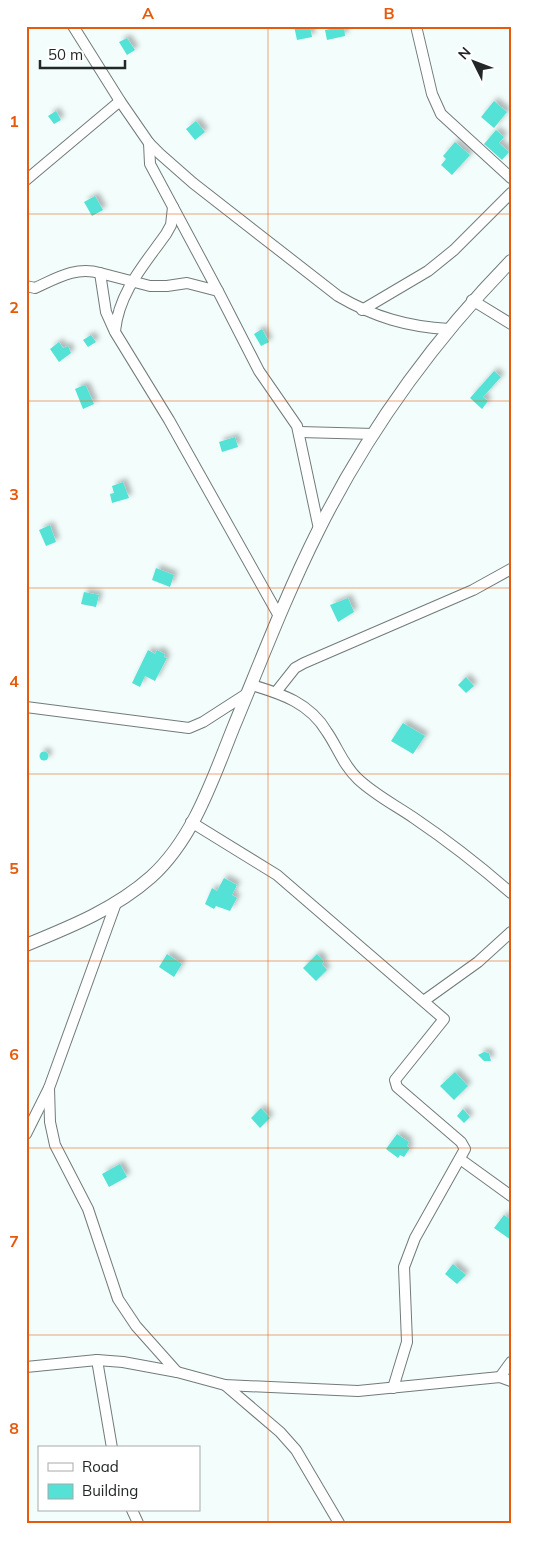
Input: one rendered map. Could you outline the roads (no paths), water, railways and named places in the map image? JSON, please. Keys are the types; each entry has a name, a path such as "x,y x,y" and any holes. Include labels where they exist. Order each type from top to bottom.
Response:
{"street":[{"path":"73,26 149,143 178,171 338,296 362,310 403,324 449,329"},
{"path":"416,26 432,94 442,114 511,178"},
{"path":"26,180 120,101"},
{"path":"149,143 150,164 259,371 300,432 319,529"},
{"path":"362,310 428,271 454,250 511,192"},
{"path":"115,332 120,304 131,282 171,225 173,206"},
{"path":"26,944 69,928 116,903 151,876 173,853 202,804 279,616 319,529 336,497 396,399 472,300 511,261"},
{"path":"26,286 35,288 60,276 86,269 131,282 158,286 187,283 218,291"},
{"path":"100,273 106,312 115,332 169,420 279,616"},
{"path":"472,300 511,324"},
{"path":"300,432 374,434"},
{"path":"276,692 294,668 473,590 511,569"},
{"path":"26,707 189,728 203,722 250,689 276,692 309,710 328,732 340,757 358,779 378,796 463,852 511,893"},
{"path":"191,822 277,875 443,1016 444,1022 395,1082 397,1087 464,1145 460,1159 415,1238 404,1267 407,1342 393,1388"},
{"path":"26,1134 49,1088 116,903"},
{"path":"425,1000 478,962 511,932"},
{"path":"49,1088 50,1122 54,1145 88,1208 118,1299 136,1326 178,1372"},
{"path":"460,1159 511,1196"},
{"path":"97,1360 112,1446"},
{"path":"26,1367 97,1360 178,1372 225,1385 358,1391 500,1377 511,1381"},
{"path":"500,1377 511,1362"},
{"path":"225,1385 280,1432 296,1450 339,1523"}]}
